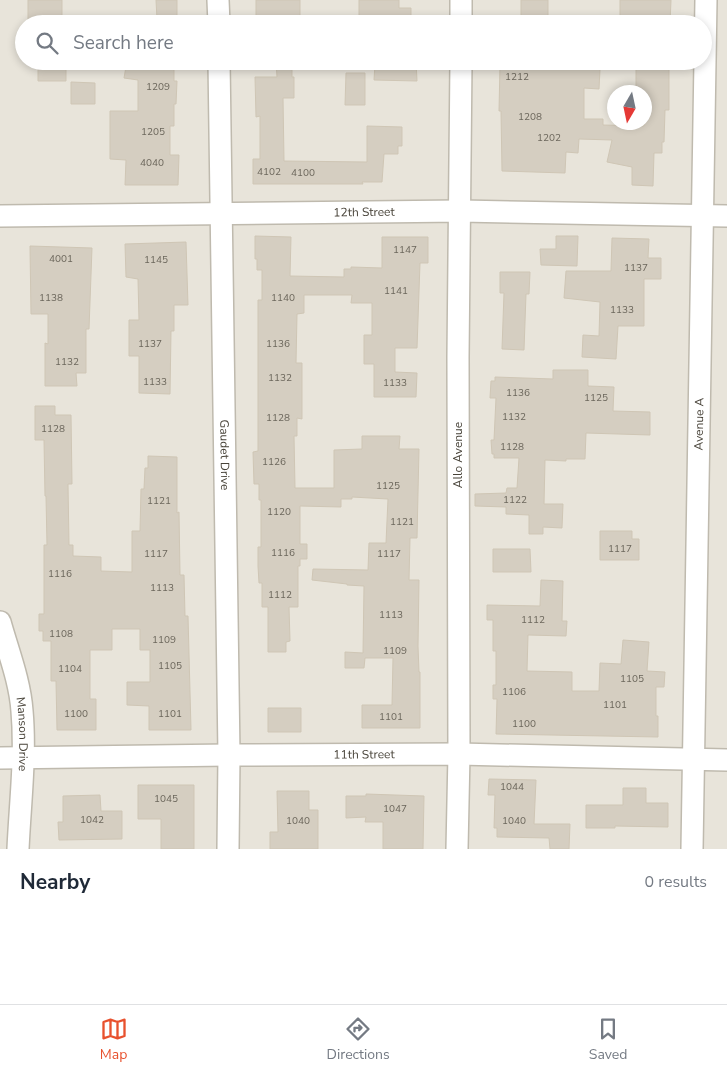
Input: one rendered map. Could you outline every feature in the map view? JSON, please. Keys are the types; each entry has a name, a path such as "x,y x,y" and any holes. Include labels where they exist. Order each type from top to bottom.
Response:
{"street":[{"path":"218,0 219,15"},
{"path":"461,0 461,15"},
{"name":"Avenue A","path":"706,0 706,15"},
{"name":"Gaudet Drive","path":"219,70 229,755 228,849"},
{"name":"Allo Avenue","path":"457,849 459,754 458,357 461,70"},
{"name":"Avenue A","path":"692,849 692,759 705,70"},
{"name":"12th Street","path":"0,216 460,211 727,216"},
{"name":"Manson Drive","path":"0,622 19,688 22,712 18,849"},
{"name":"11th Street","path":"0,758 459,754 727,760"}],"shaded area":[{"path":"0,0 727,0 727,849 0,849"}],"building":[{"path":"28,0 62,0 62,15 28,15"},
{"path":"156,0 177,0 177,15 157,15"},
{"path":"256,0 300,0 300,15 256,15"},
{"path":"359,0 399,0 399,8 411,8 411,15 359,15"},
{"path":"521,0 548,0 548,15 521,15"},
{"path":"620,0 671,0 670,15 620,15"},
{"path":"38,70 66,70 66,81 38,81"},
{"path":"125,70 174,70 174,81 177,81 176,104 174,104 174,126 170,126 170,155 179,155 178,185 125,185 126,160 110,159 110,111 138,111 138,80 124,78"},
{"path":"277,70 292,70 292,77 294,77 294,98 283,98 284,161 367,162 367,126 402,127 402,146 398,146 398,154 384,154 382,182 362,182 363,184 253,184 253,159 260,159 260,116 256,117 255,77 277,77"},
{"path":"375,70 416,70 417,81 374,80"},
{"path":"500,70 600,70 599,89 584,88 584,119 603,119 603,125 607,125 607,130 652,130 652,85 636,85 636,70 669,70 669,110 665,110 662,153 654,153 653,186 632,185 632,167 607,162 612,140 579,139 578,153 566,152 565,173 502,171 501,111 499,111"},
{"path":"346,73 365,73 365,105 345,105"},
{"path":"71,82 95,83 95,104 71,104"},
{"path":"255,236 291,237 290,276 344,277 344,269 351,269 351,267 382,268 382,237 428,237 428,263 420,263 417,348 395,348 395,372 417,373 416,397 374,397 374,364 364,364 364,335 372,335 372,303 351,303 352,295 304,295 304,313 297,314 296,363 302,363 302,419 297,418 297,436 294,436 295,488 334,488 334,450 362,449 362,436 400,436 399,449 419,449 417,538 410,538 409,580 419,580 420,728 362,728 362,705 392,705 393,658 365,658 364,668 345,668 345,652 363,653 364,586 312,580 313,569 368,570 369,543 386,543 388,499 352,497 352,499 341,499 341,507 300,506 300,544 307,544 307,559 300,559 300,566 298,566 298,607 289,607 290,641 286,642 286,652 268,652 268,607 262,607 262,583 259,583 258,566 258,547 261,547 261,500 259,500 259,484 254,484 253,452 258,451 258,300 262,300 262,270 257,270"},
{"path":"556,236 578,236 577,266 541,265 540,249 556,249"},
{"path":"612,238 649,239 648,258 661,258 661,279 644,279 644,326 618,326 616,359 582,357 583,335 599,336 600,302 564,298 566,271 611,271"},
{"path":"186,242 188,305 174,305 174,331 171,331 170,394 139,393 139,356 129,356 129,320 139,320 138,279 126,277 125,244"},
{"path":"30,246 92,248 89,329 86,329 86,373 76,373 77,386 45,386 45,343 48,344 48,314 31,314"},
{"path":"500,272 530,272 529,294 526,294 524,350 502,349 504,293 500,293"},
{"path":"553,370 588,370 588,386 614,387 613,411 650,412 650,435 586,433 585,459 566,459 566,461 545,460 544,504 563,504 562,528 543,527 543,534 529,534 529,515 506,514 506,507 475,506 475,494 506,493 507,488 517,488 519,458 494,458 494,454 492,454 491,440 494,440 496,398 490,398 491,381 495,381 495,377 553,379"},
{"path":"35,406 55,406 55,415 71,415 72,484 68,484 69,545 73,545 73,556 101,557 101,571 132,572 132,531 140,531 141,489 144,489 145,468 148,468 148,456 177,457 180,575 184,575 185,616 188,616 191,730 149,730 149,706 127,705 127,682 150,682 150,650 140,650 140,629 112,629 112,650 90,650 90,699 96,699 96,730 57,730 56,681 51,681 51,641 43,641 43,631 39,631 39,614 44,614 44,545 47,545 44,440 35,440"},
{"path":"600,531 632,531 632,539 639,539 639,560 600,560"},
{"path":"493,549 530,549 531,572 493,572"},
{"path":"541,580 563,581 562,621 567,621 566,636 528,635 527,671 572,672 572,691 599,691 600,663 621,664 623,640 649,642 647,671 665,672 664,687 656,687 658,737 496,734 497,699 493,699 493,685 496,685 496,651 493,651 493,620 487,620 487,605 540,606"},
{"path":"268,708 301,708 301,732 268,732"},
{"path":"489,779 536,780 534,824 570,824 569,849 550,849 549,838 497,837 497,828 494,828 495,795 488,795"},
{"path":"138,785 194,785 194,849 161,849 161,819 138,819"},
{"path":"623,788 646,788 646,803 668,803 668,827 615,826 615,828 586,828 586,805 623,805"},
{"path":"277,791 309,791 309,810 318,810 318,849 270,849 270,832 278,832"},
{"path":"366,794 424,796 423,849 383,849 383,822 365,822 366,817 346,818 346,796 366,796"},
{"path":"100,795 101,811 122,811 122,839 59,840 58,822 63,822 63,796"}]}
